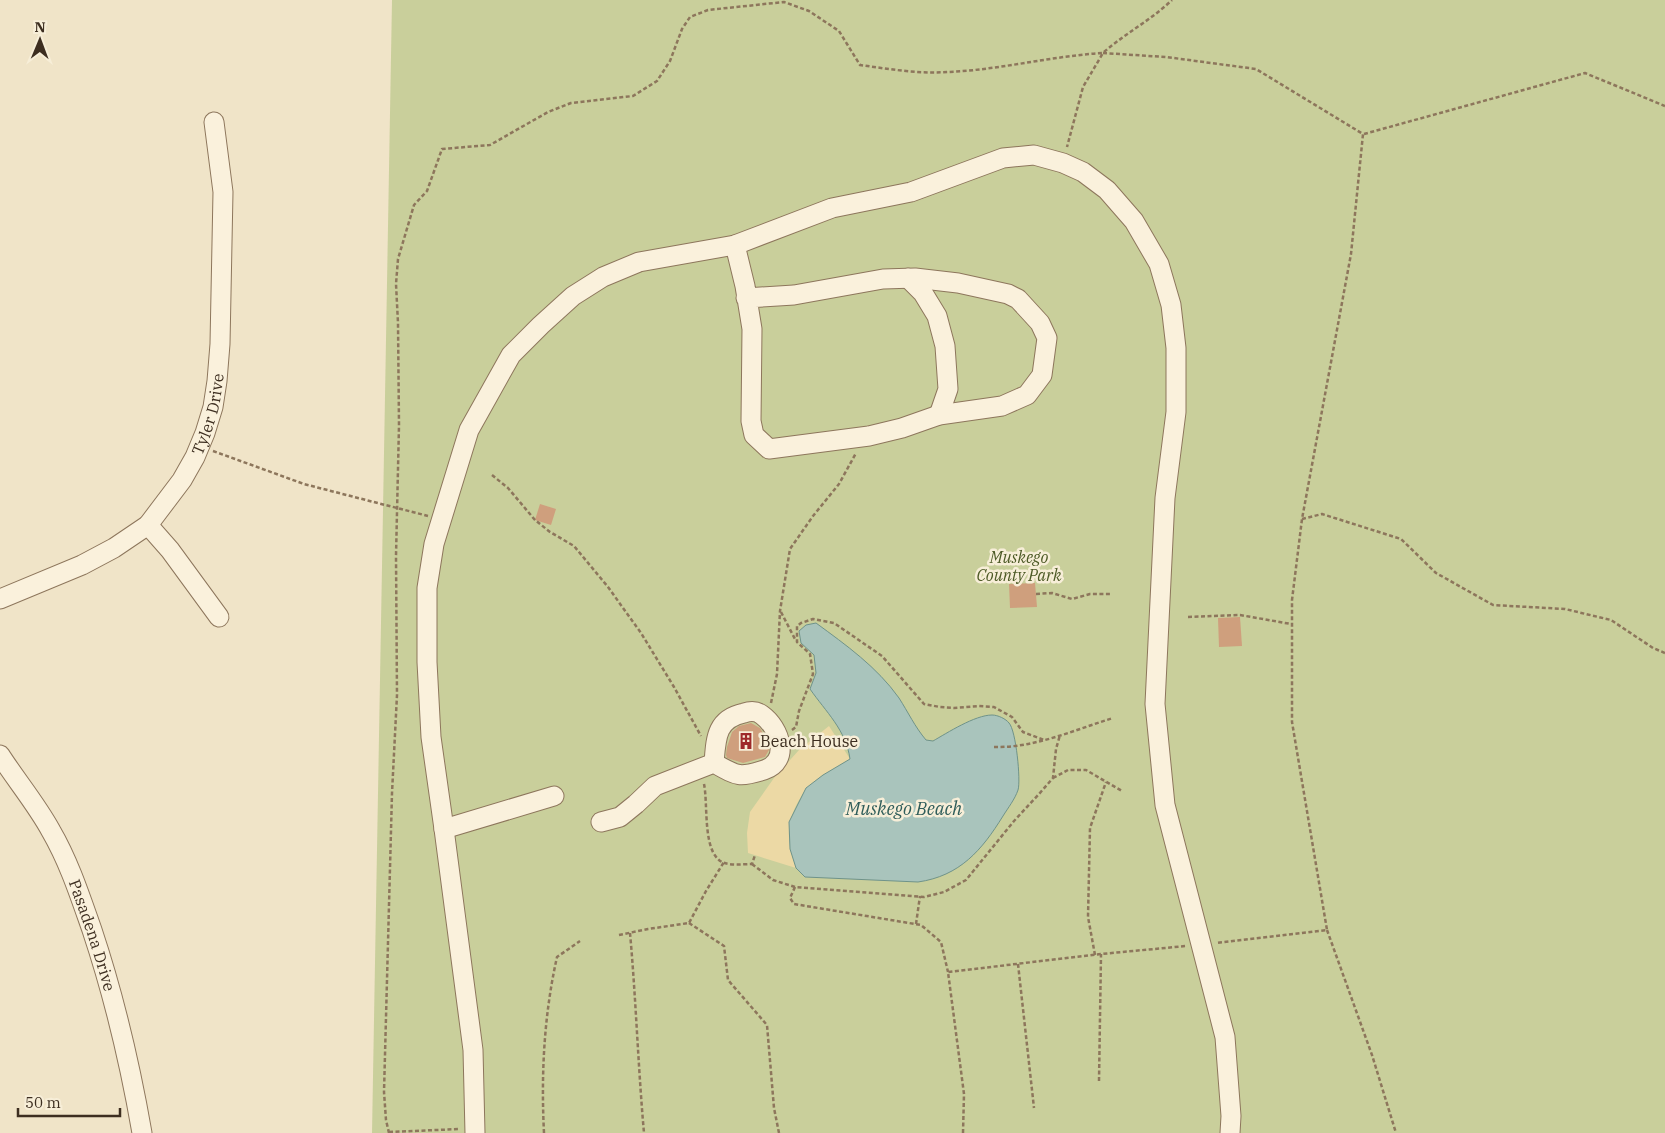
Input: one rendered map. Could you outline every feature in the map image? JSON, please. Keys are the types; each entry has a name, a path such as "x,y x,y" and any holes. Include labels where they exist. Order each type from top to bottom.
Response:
{"street":[{"name":"Tyler Drive","path":"0,600 82,565 114,548 148,525 182,480 200,446 213,407 218,381 220,344 223,192 214,122"},
{"path":"475,1131 473,1050 431,737 427,662 427,588 434,544 469,430 511,355 574,296 603,277 638,262 735,245 832,208 911,192 1003,158 1034,155 1063,163 1083,172 1107,190 1134,221 1159,264 1171,305 1176,348 1176,412 1165,498 1155,704 1165,805 1225,1037 1231,1116 1230,1133"},
{"path":"735,245 745,286 746,298 752,329 751,421 754,436 769,449 868,436 902,428 939,415 1002,406 1027,395 1042,375 1047,338 1040,323 1018,298 1008,294 958,283 908,278 883,279 794,295 746,298"},
{"path":"908,278 923,293 937,316 946,346 948,389 939,415"},
{"path":"148,525 170,550 219,618"},
{"path":"601,822 620,817 655,786 708,765 742,776 771,767 778,762 781,752 779,740 762,715 754,711 730,717 720,727 708,765"},
{"name":"Pasadena Drive","path":"0,755 51,830 67,862 80,896 116,1010 134,1086 142,1133"},
{"path":"444,828 554,796"}],"path":[{"path":"1063,163 1083,87 1103,53 1119,39 1158,14 1172,0"},
{"path":"475,1131 389,1133 384,1092 392,793 397,695 398,323 396,284 398,259 414,205 427,191 442,149 490,145 548,112 572,103 633,96 657,81 670,61 682,29 690,17 708,10 784,2 810,11 839,31 860,65 922,73 948,72 1079,54 1103,53 1166,56 1256,69 1363,134 1585,73 1665,106"},
{"path":"1363,134 1351,254 1297,553 1292,624 1292,722 1327,930 1372,1056 1396,1133"},
{"path":"768,722 777,674 780,611 790,549 839,484 868,436"},
{"path":"200,446 304,484 441,519"},
{"path":"492,475 508,488 535,520 550,532 574,546 608,587 641,633 702,738"},
{"path":"1302,520 1322,514 1400,539 1436,573 1493,605 1565,610 1611,620 1665,653"},
{"path":"1036,594 1052,592 1072,599 1090,594 1111,594"},
{"path":"779,740 796,727 799,711 813,674 810,654 797,642 780,611"},
{"path":"1188,617 1240,615 1292,624"},
{"path":"797,642 797,626 801,623 814,619 834,623 882,656 924,704 940,708 994,707 1012,717 1024,732 1044,740"},
{"path":"994,748 1016,748 1113,718"},
{"path":"1053,778 1056,748 1060,735"},
{"path":"708,765 709,840 718,860 752,864 773,880 795,887 920,896 944,892 966,880 1014,821 1053,778 1068,770 1086,770 1122,792"},
{"path":"1095,955 1088,917 1090,828 1106,782"},
{"path":"752,864 755,855"},
{"path":"690,923 706,891 724,862"},
{"path":"795,887 790,898 794,904 921,925 941,942 948,972 964,1094 963,1133"},
{"path":"916,924 920,896"},
{"path":"619,935 690,923 724,946 728,980 767,1025 774,1108 779,1133"},
{"path":"948,972 1327,930"},
{"path":"630,933 638,1071 644,1133"},
{"path":"544,1133 542,1108 544,1041 551,985 557,957 580,941"},
{"path":"1099,1081 1101,954"},
{"path":"1018,964 1034,1108"}],"green space":[{"name":"Muskego County Park","path":"392,0 1665,0 1665,1133 372,1133"}],"sand":[{"path":"829,726 850,759 807,788 794,809 791,817 789,841 796,868 748,853 747,833 750,812 774,778 799,750"}],"water":[{"name":"Muskego Beach","path":"816,623 881,676 899,698 926,740 933,741 961,725 985,716 994,715 1002,718 1012,728 1018,767 1019,785 1017,793 987,840 968,860 946,874 918,882 805,877 796,868 790,849 789,822 806,788 850,759 840,730 810,689 816,673 814,655 801,643 799,631 806,625"}],"building":[{"path":"540,504 556,509 551,525 535,520"},
{"path":"1035,583 1037,607 1010,608 1009,584"},
{"path":"1240,617 1242,646 1219,647 1218,618"},
{"name":"Beach House","path":"751,723 760,728 767,740 769,750 765,757 743,763 727,758 727,747 732,732 739,726"}],"place":[{"name":"Beach House","path":"746,741"}]}
